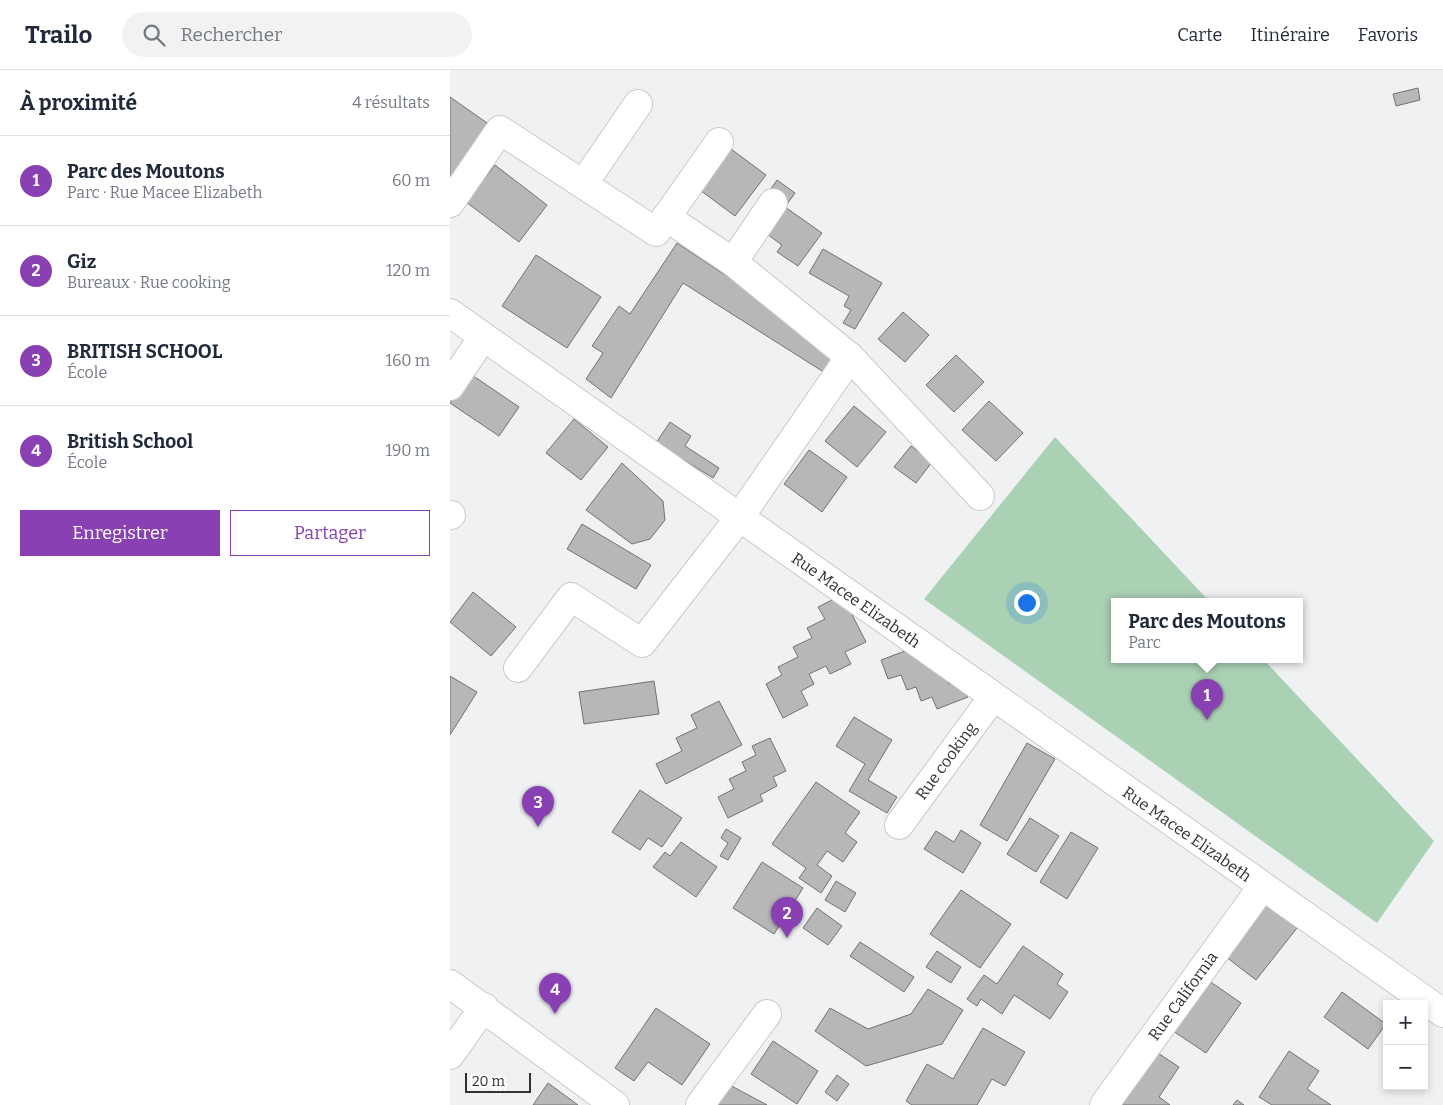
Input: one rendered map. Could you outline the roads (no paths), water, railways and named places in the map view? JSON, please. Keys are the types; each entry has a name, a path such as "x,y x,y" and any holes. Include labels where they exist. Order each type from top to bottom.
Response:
{"street":[{"path":"584,183 638,104"},
{"path":"450,204 500,130 584,183 656,232 719,142"},
{"path":"733,262 773,203"},
{"path":"666,218 733,262 850,357 980,496"},
{"name":"Rue Macee Elizabeth","path":"450,313 1443,1013"},
{"path":"450,386 483,337"},
{"path":"518,668 571,597 642,643 739,518 850,357"},
{"name":"Rue cooking","path":"900,824 993,697"},
{"name":"Rue California","path":"1104,1105 1262,887"},
{"path":"450,984 484,1007 615,1105"},
{"path":"450,1055 484,1007"},
{"path":"700,1105 767,1014"}],"place":[{"name":"Parc des Moutons","path":"1207,720"},
{"name":"BRITISH SCHOOL","path":"538,827"},
{"name":"Giz","path":"787,938"},
{"name":"British School","path":"555,1014"}]}
